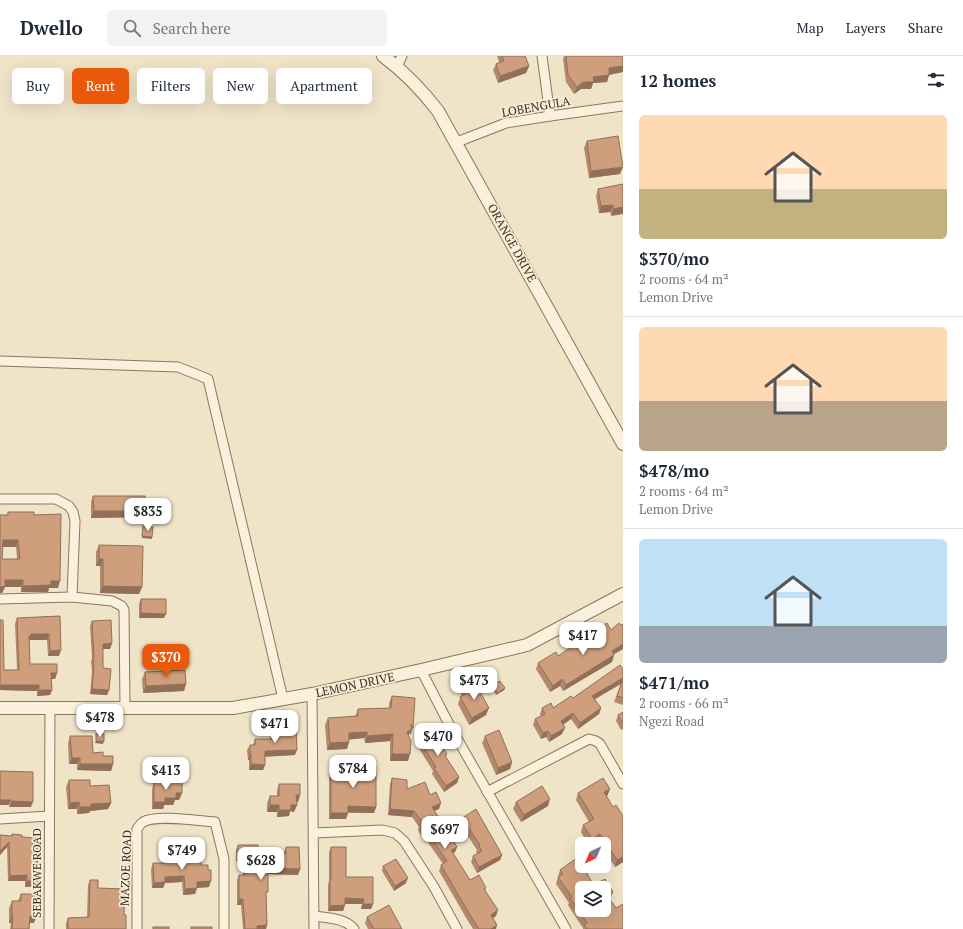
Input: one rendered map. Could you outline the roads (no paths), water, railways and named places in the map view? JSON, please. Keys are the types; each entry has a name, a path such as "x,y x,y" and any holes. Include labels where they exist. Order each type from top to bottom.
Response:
{"street":[{"name":"ORANGE DRIVE","path":"383,56 400,61 438,111 457,142 623,444"},
{"path":"542,56 550,116"},
{"name":"LOBENGULA","path":"457,142 506,123 623,106"},
{"path":"0,361 178,367 208,379 283,699"},
{"path":"0,499 56,499 69,506 73,512 75,521 72,597"},
{"name":"LEMON DRIVE","path":"0,708 233,708 312,694 526,645 623,594"},
{"path":"0,599 72,597 112,601 122,606 124,610 125,708"},
{"path":"421,670 451,728 566,929"},
{"path":"312,694 314,929"},
{"name":"SEBAKWE ROAD","path":"49,929 50,708"},
{"path":"487,792 589,738 600,744 623,784"},
{"name":"SEBAKWE ROAD","path":"0,819 49,816"},
{"name":"MAZOE ROAD","path":"137,929 137,829 139,825 148,820 167,818 215,822 224,859 224,929"},
{"path":"314,833 382,830 400,836 434,887 457,929"},
{"path":"315,916 342,921 351,925 354,929"}]}
